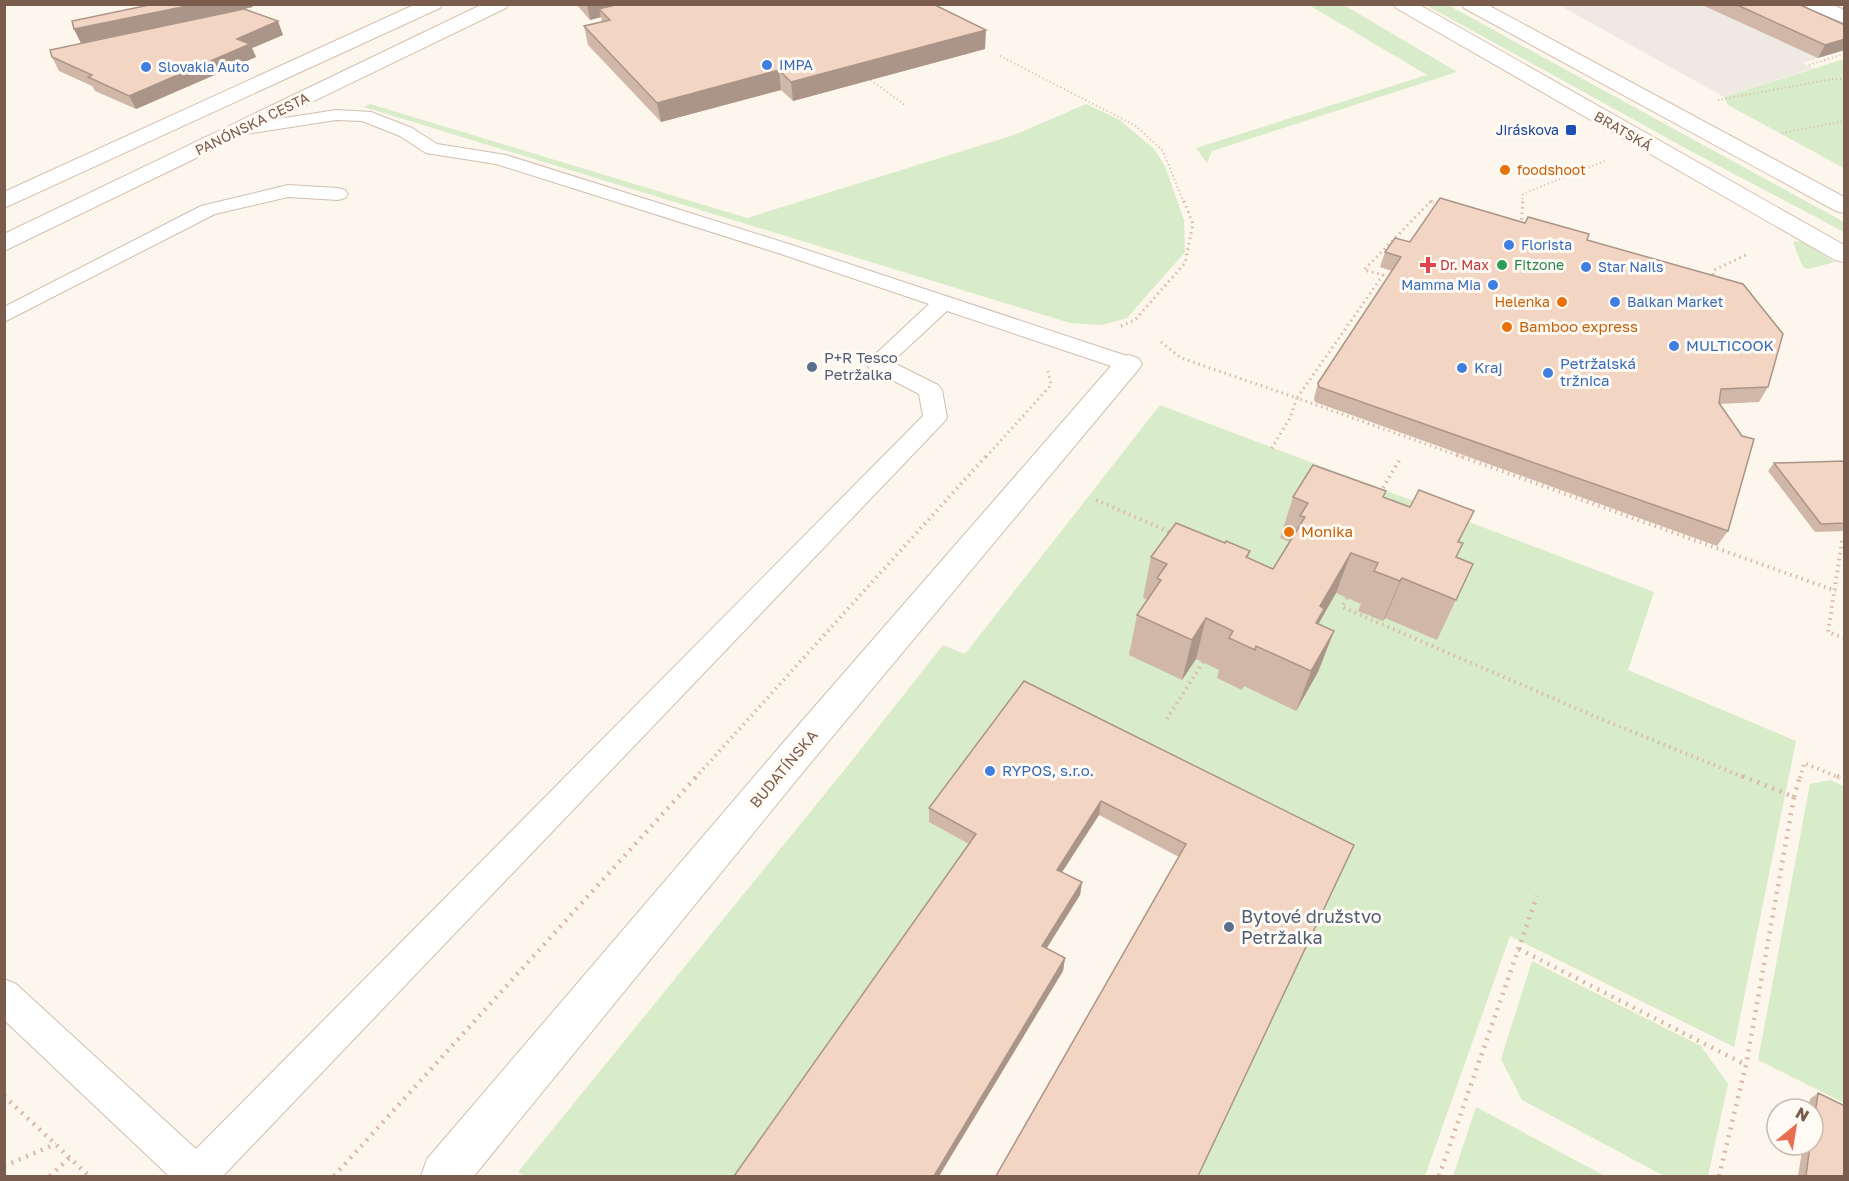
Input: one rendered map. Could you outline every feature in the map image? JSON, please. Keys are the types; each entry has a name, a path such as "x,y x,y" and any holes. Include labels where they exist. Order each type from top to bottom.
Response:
{"main road":[{"path":"378,29 423,4"},
{"path":"4,201 433,4"},
{"name":"PANÓNSKA CESTA","path":"4,244 499,4"},
{"path":"455,26 522,4"},
{"name":"BRATSKÁ","path":"1403,4 1845,255"},
{"path":"1471,4 1845,206"},
{"path":"1814,4 1845,17"},
{"name":"BUDATÍNSKA","path":"444,1176 795,755 1128,364"}],"lane":[{"path":"240,130 327,116 355,115 377,120 406,132 432,149 499,159 753,239 1128,364"},
{"path":"4,316 208,210 288,191 338,194"},
{"path":"4,996 197,1176 935,418 930,390 877,363 943,303"}],"path":[{"path":"1809,65 1845,54"},
{"path":"1000,56 1136,126 1163,151 1193,224 1185,263 1135,320 1118,328"},
{"path":"1728,98 1833,79 1845,79"},
{"path":"871,80 906,106"},
{"path":"1773,135 1845,121"},
{"path":"1521,226 1523,194 1616,157"},
{"path":"1443,204 1431,201 1374,257 1364,270 1383,275 1297,398 1836,591"},
{"path":"1510,223 1530,228"},
{"path":"1701,275 1712,278 1714,270 1748,254"},
{"path":"1374,257 1385,260"},
{"path":"1375,502 1400,459"},
{"path":"1096,500 1178,536"},
{"path":"1842,542 1828,632 1845,638"},
{"path":"1347,598 1342,608 1596,717 1794,797"},
{"path":"1167,719 1203,662"},
{"path":"1719,1176 1746,1065 1794,797 1803,763 1845,779"},
{"path":"1439,1176 1537,896"},
{"path":"1519,949 1746,1065"},
{"path":"4,1096 89,1176"},
{"path":"4,1166 56,1144"},
{"path":"50,1176 69,1158"}],"shaded area":[{"path":"1559,5 1800,5 1844,23 1844,50 1802,63 1813,68 1724,97"}],"green space":[{"path":"1309,5 1344,5 1457,72 1212,151 1207,163 1196,148 1427,75"},
{"path":"1426,5 1448,5 1844,222 1844,232 1687,149"},
{"path":"1844,59 1844,168 1728,105 1724,97"},
{"path":"370,104 747,218 1014,135 1086,104 1120,120 1154,149 1165,166 1184,220 1185,252 1127,318 1102,325 1070,323 364,107"},
{"path":"1803,242 1835,262 1808,269 1803,267 1793,243"},
{"path":"1160,405 1654,592 1628,670 1796,741 1734,1047 1510,936 1425,1176 1197,1176 1347,858 1023,696 929,821 976,848 744,1176 525,1176 518,1172 943,645 965,654"},
{"path":"1830,780 1844,786 1844,1103 1758,1060 1810,784"},
{"path":"1532,961 1701,1046 1728,1084 1708,1176 1664,1176 1522,1100 1501,1059"},
{"path":"1476,1107 1605,1176 1453,1176"}],"building":[{"path":"154,4 197,4 74,29 72,21"},
{"name":"IMPA","path":"619,4 933,4 986,30 791,82 779,70 657,103 584,26 610,20 599,9"},
{"path":"1735,4 1798,4 1845,25 1845,39 1825,45"},
{"name":"Slovakia Auto","path":"244,9 278,21 237,39 250,44 129,96 88,77 92,75 52,57 50,50"},
{"name":"Petržalská tržnica","path":"1440,198 1525,223 1528,217 1589,234 1587,240 1743,284 1783,334 1768,387 1721,389 1719,403 1742,436 1754,439 1728,531 1319,387 1318,383 1401,257 1385,252 1395,238 1410,242"},
{"path":"1845,461 1845,523 1821,524 1774,463"},
{"path":"1313,465 1386,491 1383,497 1410,507 1419,490 1474,511 1458,542 1463,543 1456,557 1473,564 1456,600 1402,578 1400,581 1374,571 1378,563 1351,553 1320,606 1324,609 1316,623 1334,631 1311,671 1256,646 1255,650 1229,638 1233,631 1206,618 1192,640 1137,615 1161,580 1157,578 1167,564 1151,557 1176,523 1250,551 1246,557 1273,569 1305,517 1300,516 1308,503 1293,497"},
{"name":"Bytové družstvo Petržalka","path":"1024,681 1354,845 1198,1176 996,1176 1186,844 1101,801 1057,870 1082,882 1042,946 1065,958 934,1176 734,1176 976,834 929,808"},
{"path":"1818,1093 1845,1106 1845,1176 1806,1176 1808,1157 1825,1157 1825,1097 1817,1097"}],"place":[{"name":"IMPA","path":"767,65"},
{"name":"Slovakia Auto","path":"146,67"},
{"name":"Jiráskova","path":"1571,130"},
{"name":"foodshoot","path":"1505,170"},
{"name":"Florista","path":"1509,245"},
{"name":"Dr. Max","path":"1428,265"},
{"name":"Fitzone","path":"1502,265"},
{"name":"Star Nails","path":"1586,267"},
{"name":"Mamma Mia","path":"1493,285"},
{"name":"Helenka","path":"1562,302"},
{"name":"Balkan Market","path":"1615,302"},
{"name":"Bamboo express","path":"1507,327"},
{"name":"MULTICOOK","path":"1674,346"},
{"name":"P+R Tesco Petržalka","path":"812,367"},
{"name":"Kraj","path":"1462,368"},
{"name":"Petržalská tržnica","path":"1548,373"},
{"name":"Monika","path":"1289,532"},
{"name":"RYPOS, s.r.o.","path":"990,771"},
{"name":"Bytové družstvo Petržalka","path":"1229,927"}]}
